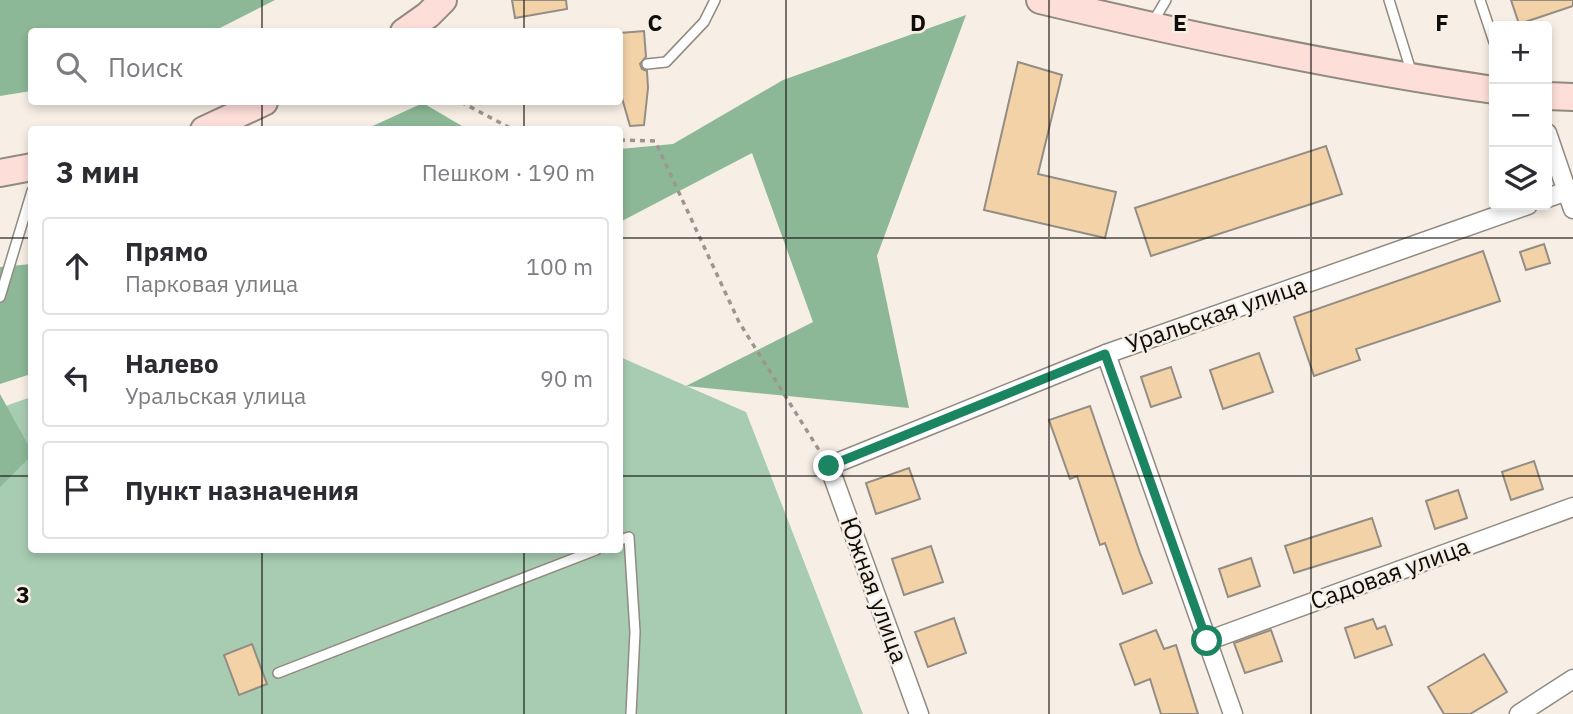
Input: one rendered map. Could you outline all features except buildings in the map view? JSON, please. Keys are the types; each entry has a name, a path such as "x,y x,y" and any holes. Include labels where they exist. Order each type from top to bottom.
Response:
{"street":[{"path":"410,28 443,0"},
{"path":"1040,0 1150,26 1413,79 1489,89"},
{"path":"1552,96 1573,97"},
{"path":"213,126 258,105"},
{"path":"1552,145 1570,190 1573,209"},
{"path":"0,173 28,168"},
{"path":"1552,196 1570,190"},
{"name":"Уральская улица","path":"829,466 1105,354 1514,210"},
{"path":"1105,354 1233,714"},
{"name":"Южная улица","path":"829,466 919,714"},
{"name":"Садовая улица","path":"1207,641 1573,507"},
{"path":"1519,714 1573,679"}],"lane":[{"path":"647,64 666,62 704,22 715,0"},
{"path":"1150,26 1166,0"},
{"path":"1389,0 1413,79"},
{"path":"1480,0 1489,27"},
{"path":"0,297 28,204"},
{"path":"623,539 629,537 635,632 631,714"},
{"path":"278,673 588,553"}],"path":[{"path":"467,105 506,126"},
{"path":"623,140 655,141 739,322 829,466"}],"green space":[{"path":"0,0 275,0 220,28 28,28 28,91 0,96"},
{"path":"966,15 877,256 909,408 686,386 813,322 752,153 623,220 623,149 673,144 783,80"},
{"path":"419,105 426,105 462,126 373,126"},
{"path":"28,264 28,375 0,384 0,267"},
{"path":"623,358 746,412 863,714 0,714 0,408 28,398 28,553 623,553"},
{"path":"0,394 28,445 28,459 0,487"}],"route":[{"path":"829,466 1105,354 1207,641"}]}
